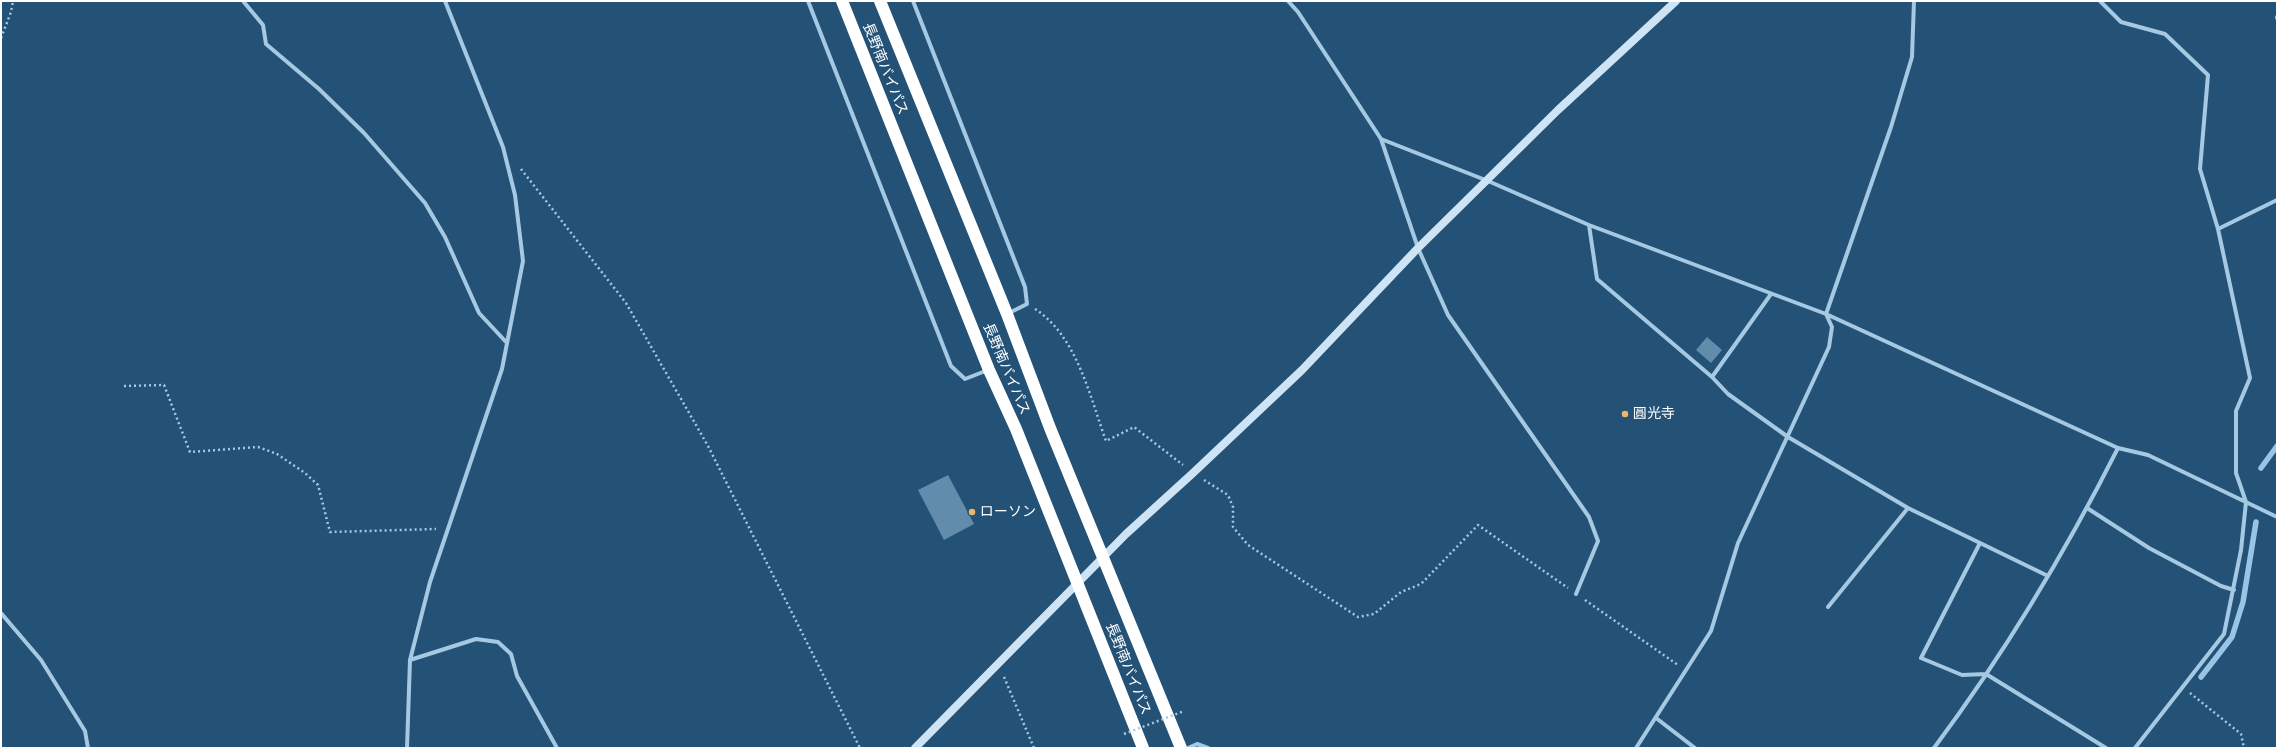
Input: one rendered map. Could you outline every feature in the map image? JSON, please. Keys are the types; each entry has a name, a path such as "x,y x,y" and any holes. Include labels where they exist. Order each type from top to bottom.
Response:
{"highway":[{"name":"長野南バイパス","path":"842,1 989,370 1016,429 1143,748"},
{"name":"長野南バイパス","path":"880,1 1007,314 1050,428 1181,748"}],"street":[{"path":"243,1 263,25 266,44 319,88 364,133 424,203 445,237 479,313 507,343"},
{"path":"407,748 410,660 430,582 502,369 523,261 515,195 504,146 445,1"},
{"path":"808,1 951,366 965,379 989,370"},
{"path":"913,1 1024,287 1027,304 1007,314"},
{"path":"1288,1 1298,12 1381,139 1418,248 1448,315 1589,517 1598,541 1576,594"},
{"path":"915,748 1126,534 1194,474 1302,370 1418,248 1488,181 1558,110 1676,1"},
{"path":"1636,748 1711,631 1738,543 1829,347 1832,327 1826,314 1891,127 1912,56 1914,1"},
{"path":"2100,1 2121,22 2165,34 2208,75 2200,169 2218,229 2250,378 2236,412 2236,473 2246,502 2241,550 2224,634 2184,688 2135,748"},
{"path":"1381,139 1488,181 1589,225 1826,314 2118,448 2148,455 2277,517"},
{"path":"2218,229 2277,200"},
{"path":"1589,225 1597,278 1712,377 1728,394 1788,437 1908,508 2048,576"},
{"path":"1712,377 1771,294"},
{"path":"1934,748 1986,674 2048,576 2088,508 2118,448"},
{"path":"1828,607 1908,508"},
{"path":"2088,508 2149,548 2222,586 2234,590"},
{"path":"1980,543 1921,658 1962,675 1986,674 2106,748"},
{"path":"1,613 41,660 85,731 88,748"},
{"path":"410,660 476,639 498,642 511,654 518,676 557,748"},
{"path":"1656,718 1695,748"},
{"path":"1188,748 1197,744 1208,748"}],"path":[{"path":"1,38 11,12 13,1"},
{"path":"504,146 626,303 708,446 860,748"},
{"path":"1027,304 1048,317 1074,355 1106,441 1134,427 1194,474 1228,495 1232,507 1233,527 1248,545 1358,617 1374,614 1401,592 1421,584 1478,525 1686,671"},
{"path":"124,386 164,385 190,452 258,447 277,454 305,473 318,485 330,532 448,528"},
{"path":"998,664 1034,748"},
{"path":"2184,688 2241,734 2244,748"},
{"path":"1124,734 1184,711"}],"building":[{"path":"1707,337 1722,350 1711,363 1696,350"},
{"path":"948,475 974,524 944,540 918,490"}],"waterway":[{"path":"2261,468 2277,446"},
{"path":"2201,677 2232,637 2243,602 2256,522"}],"place":[{"name":"圓光寺","path":"1625,414"},
{"name":"ローソン","path":"972,512"}]}
